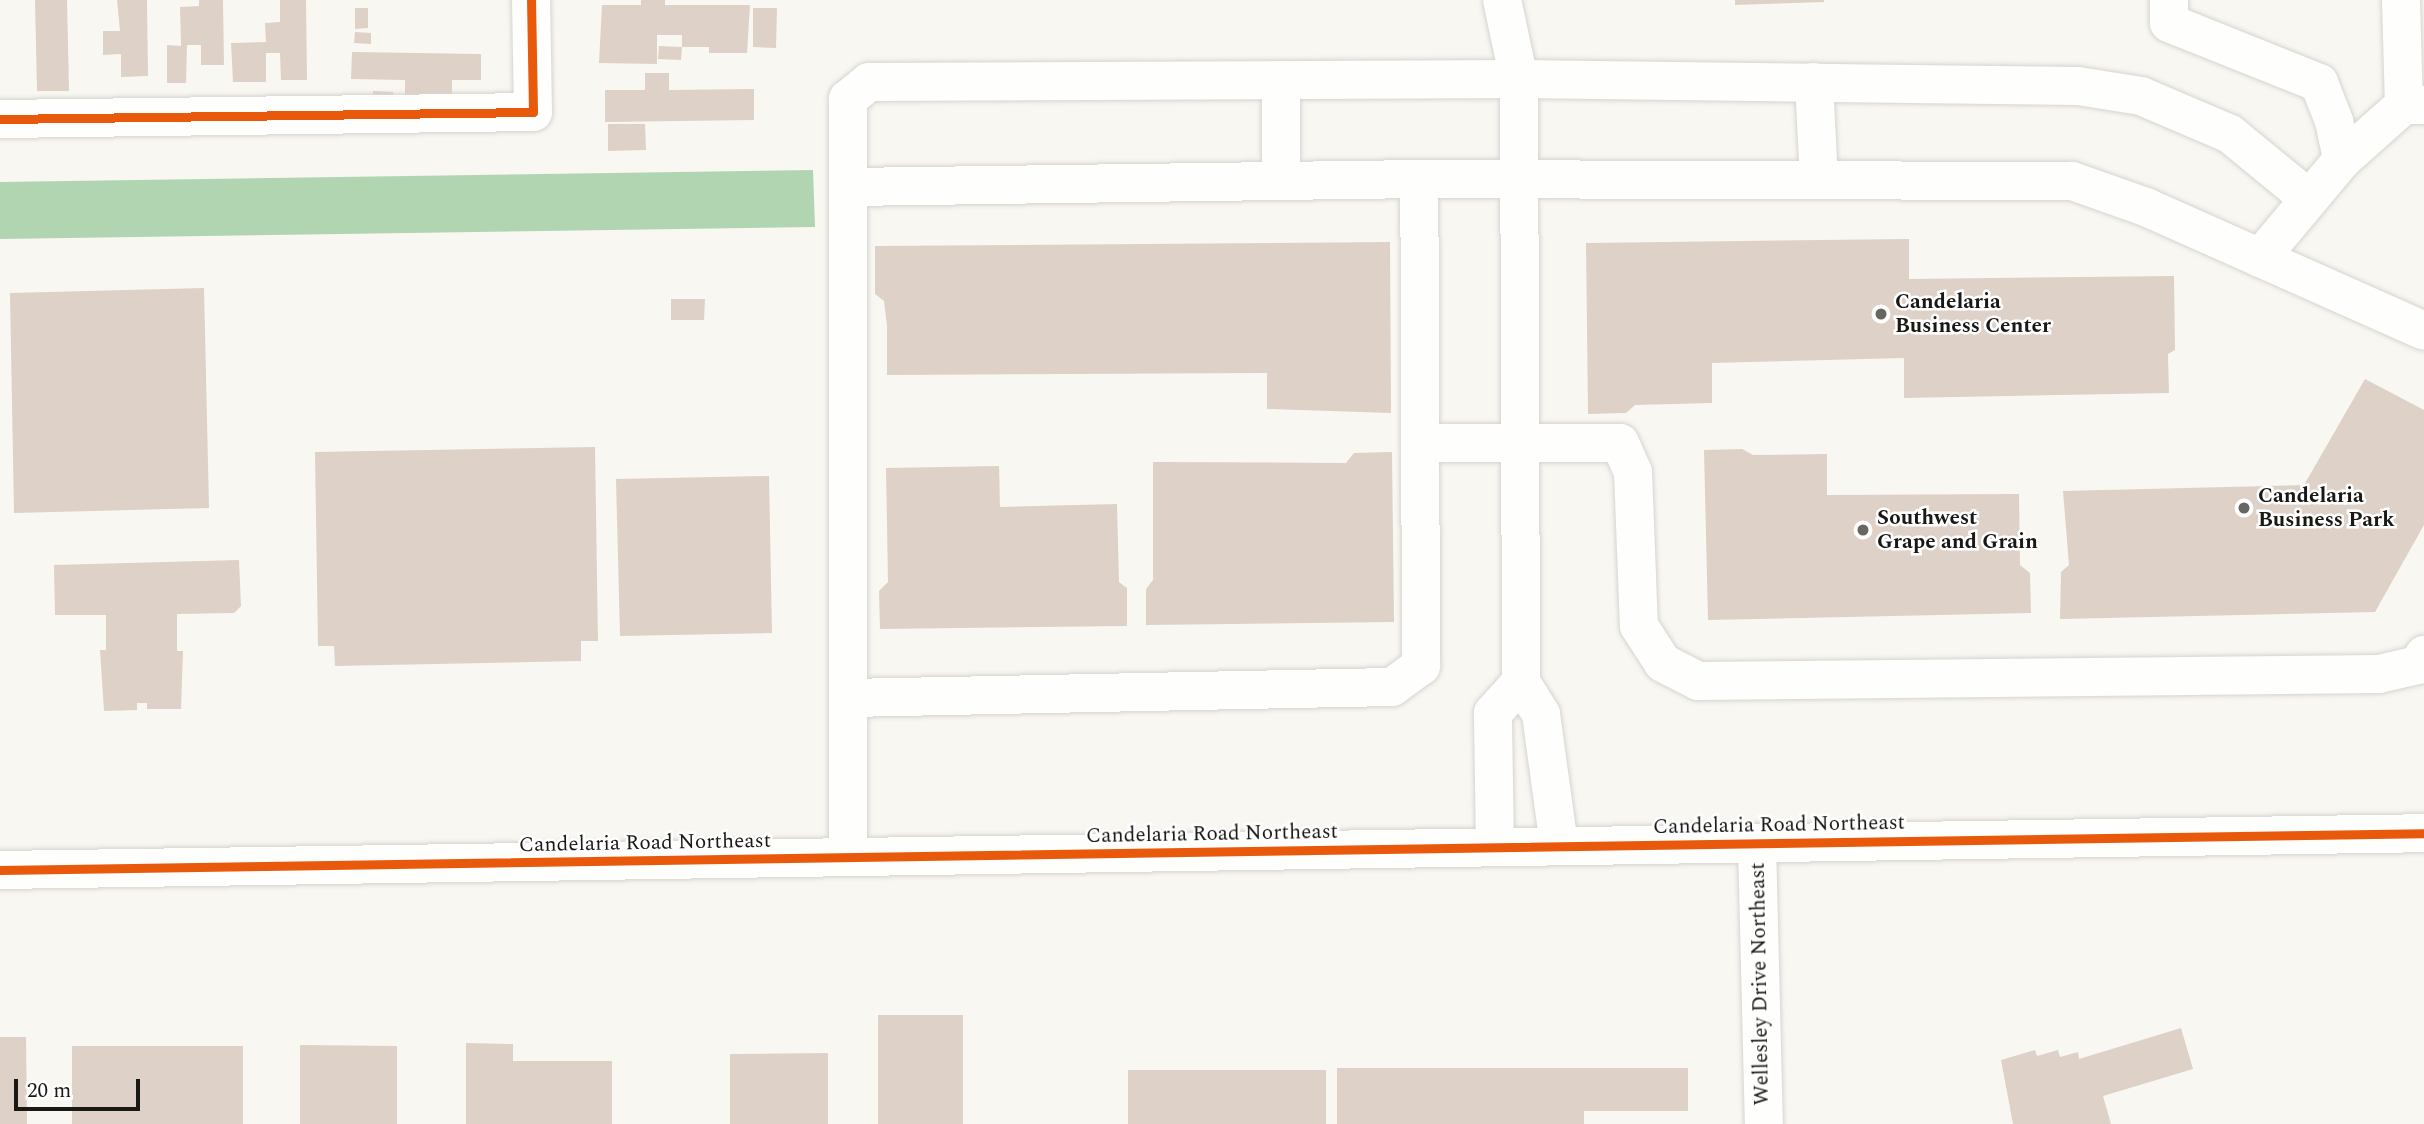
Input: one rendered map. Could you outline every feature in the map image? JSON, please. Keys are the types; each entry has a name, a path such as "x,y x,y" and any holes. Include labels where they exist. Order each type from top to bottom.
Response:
{"main road":[{"path":"0,119 533,112 531,0"},
{"path":"1502,0 1519,79 1521,682 1541,714 1559,846"},
{"path":"2169,0 2169,23 2319,83 2342,159"},
{"path":"2260,258 2342,159 2414,105 2401,0"},
{"path":"848,857 848,99 869,82 1519,79 2078,86 2141,96 2230,134 2309,199"},
{"path":"1281,80 1281,181"},
{"path":"1814,82 1819,180"},
{"path":"848,187 1419,179 2072,181 2146,207 2424,331"},
{"path":"848,698 1392,687 1421,666 1419,179"},
{"path":"1420,443 1620,443 1633,472 1639,626 1663,663 1698,681 2379,674 2418,665 2424,655"},
{"path":"1495,847 1493,713 1521,682"},
{"name":"Candelaria Road Northeast","path":"0,870 2424,833"},
{"name":"Wellesley Drive Northeast","path":"1757,843 1763,1124"}],"shaded area":[{"path":"813,170 815,227 0,239 0,182"}],"building":[{"path":"35,0 67,0 69,91 37,91"},
{"path":"117,0 147,0 148,76 121,77 121,54 103,55 103,31 120,31"},
{"path":"199,0 223,0 224,65 201,65 201,45 187,45 186,83 167,83 167,45 181,46 180,7 199,6"},
{"path":"280,0 306,0 307,80 281,80 280,53 266,53 266,82 233,82 231,43 266,42 265,23 280,22"},
{"path":"641,0 665,0 665,5 750,5 747,53 709,53 709,47 682,47 682,35 657,35 657,64 599,63 602,5 641,5"},
{"path":"1735,0 1824,0 1824,2 1735,5"},
{"path":"355,8 368,8 368,28 355,29"},
{"path":"753,8 777,8 776,48 753,47"},
{"path":"355,32 371,33 371,44 354,43"},
{"path":"659,46 682,47 681,60 658,59"},
{"path":"352,52 481,54 481,80 452,80 452,97 405,97 405,80 351,79"},
{"path":"645,73 669,73 669,90 754,89 754,120 605,122 605,90 645,90"},
{"path":"373,91 393,92 393,105 373,105"},
{"path":"608,124 645,124 646,150 608,151"},
{"name":"Candelaria Business Center","path":"1909,239 1909,279 2174,276 2175,350 2168,354 2169,393 1904,398 1904,358 1712,363 1712,403 1635,405 1626,413 1588,414 1586,243"},
{"path":"1390,242 1391,413 1267,409 1267,373 887,375 887,326 884,301 875,294 875,246"},
{"path":"204,288 209,508 14,513 10,293"},
{"path":"671,299 705,299 704,320 671,320"},
{"name":"Candelaria Business Park","path":"2365,379 2424,410 2424,525 2375,612 2060,619 2061,572 2069,565 2063,491 2304,485"},
{"path":"595,447 598,641 581,641 581,661 335,666 334,646 318,646 315,452"},
{"name":"Southwest Grape and Grain","path":"1742,449 1753,455 1827,454 1827,495 2019,494 2020,565 2030,573 2031,613 1708,620 1704,450"},
{"path":"1392,452 1394,622 1146,625 1146,589 1153,580 1153,462 1346,463 1354,453"},
{"path":"999,466 1000,507 1117,504 1119,582 1127,588 1127,626 880,629 879,591 888,582 886,468"},
{"path":"769,476 772,633 620,636 616,479"},
{"path":"239,560 241,606 234,613 177,614 177,651 183,651 181,709 147,709 147,703 137,703 137,710 104,711 100,650 106,650 106,615 55,615 54,565"},
{"path":"878,1015 963,1015 963,1124 878,1124"},
{"path":"2181,1028 2193,1069 2103,1096 2111,1124 2013,1124 2001,1060 2035,1050 2037,1056 2058,1050 2060,1057 2078,1052 2079,1059"},
{"path":"0,1037 26,1037 27,1124 0,1124"},
{"path":"466,1043 513,1044 513,1061 612,1061 612,1124 466,1124"},
{"path":"300,1045 397,1046 397,1124 300,1124"},
{"path":"72,1046 243,1046 243,1124 72,1124"},
{"path":"828,1053 828,1124 730,1124 730,1054"},
{"path":"1337,1068 1688,1068 1688,1111 1584,1111 1584,1124 1337,1124"},
{"path":"1128,1070 1326,1070 1326,1124 1128,1124"}],"cycle path":[{"path":"0,119 533,112 531,0"},
{"path":"0,870 2424,833"}],"place":[{"name":"Candelaria Business Center","path":"1881,314"},
{"name":"Candelaria Business Park","path":"2244,508"},
{"name":"Southwest Grape and Grain","path":"1863,530"}]}
